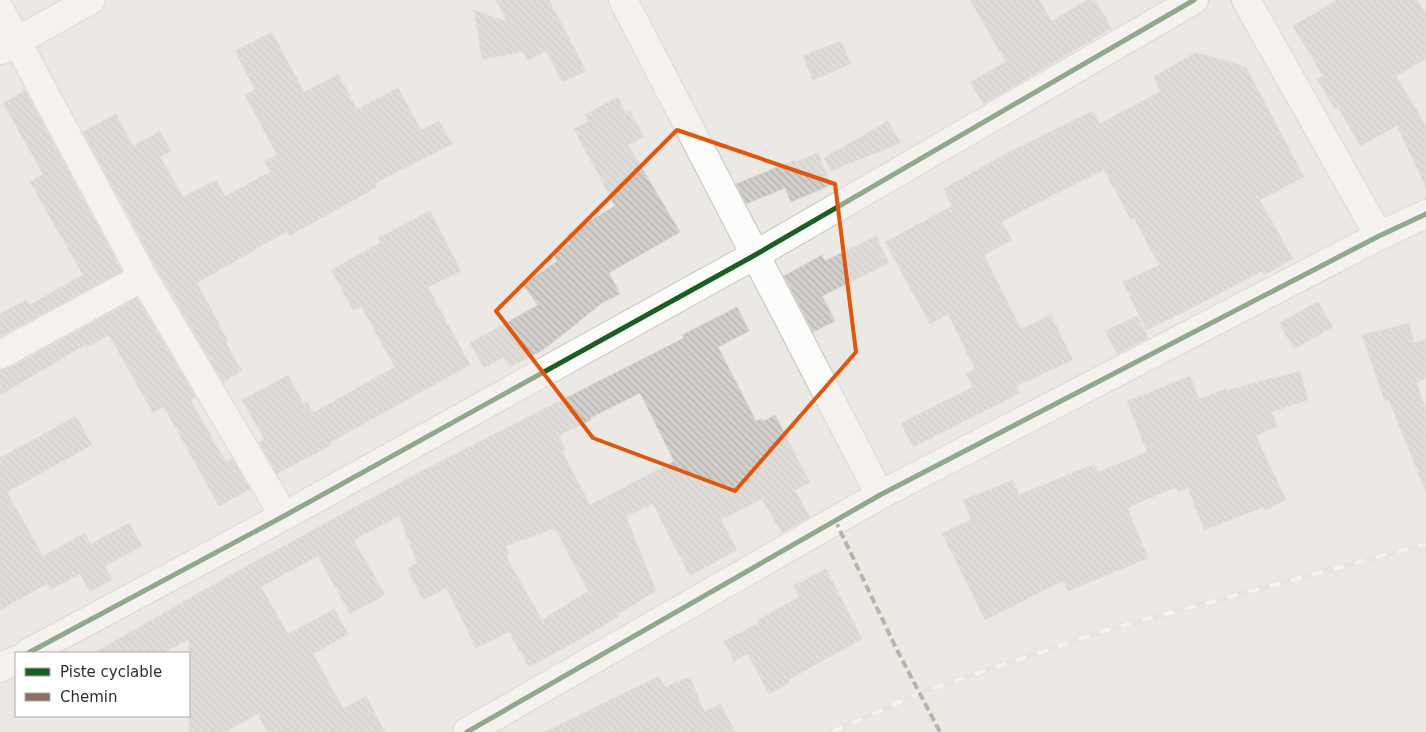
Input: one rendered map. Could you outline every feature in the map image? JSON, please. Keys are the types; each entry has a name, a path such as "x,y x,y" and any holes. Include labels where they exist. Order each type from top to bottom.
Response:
{"street":[{"path":"8,46 91,0"},
{"path":"623,0 880,495"},
{"path":"30,652 284,516 755,255 1194,0"},
{"path":"1246,0 1379,236"},
{"path":"0,10 8,46 284,516"},
{"path":"467,732 880,495 1379,236 1426,214"},
{"path":"0,355 143,277"},
{"path":"0,668 15,660"}],"highlighted area":[{"path":"677,130 835,184 856,352 735,491 593,438 496,311"}],"building":[{"path":"496,0 549,0 586,71 562,82 546,51 528,61 523,52 482,59 474,10 507,22"},
{"path":"970,0 1039,0 1052,21 1087,0 1095,0 1112,28 984,104 970,82 1006,62"},
{"path":"1337,0 1417,0 1426,14 1426,59 1396,76 1426,126 1426,187 1397,126 1360,146 1338,107 1335,109 1317,79 1323,76 1293,26"},
{"path":"272,32 304,92 338,74 357,109 398,88 421,130 439,121 452,144 375,183 377,187 289,236 287,231 197,283 242,371 223,382 157,269 83,132 116,114 133,146 160,131 171,151 160,157 183,197 216,180 225,196 270,172 264,161 277,155 245,95 255,90 235,51"},
{"path":"841,41 851,64 813,80 803,56"},
{"path":"1196,52 1246,67 1304,177 1260,200 1293,259 1264,275 1262,271 1146,330 1123,282 1159,265 1134,218 1131,220 1104,170 1029,207 1002,222 1012,240 984,255 1021,329 1051,315 1073,360 1016,386 1020,393 913,447 901,423 973,387 966,373 975,369 948,314 930,324 885,242 952,206 943,189 1009,152 1093,111 1100,124 1161,91 1153,77"},
{"path":"25,90 122,271 0,337 0,314 26,300 29,305 83,275 30,182 43,174 3,103"},
{"path":"618,97 625,113 630,111 644,137 628,145 680,232 609,273 620,294 602,303 543,350 510,367 504,357 484,368 470,343 538,305 523,285 557,261 553,253 571,244 566,235 615,206 574,129 588,122 584,115"},
{"path":"888,121 901,143 831,171 824,158"},
{"path":"818,153 831,185 791,202 785,188 746,204 736,184 794,160 795,162"},
{"path":"430,211 461,271 428,287 470,365 277,474 259,443 264,439 242,400 288,375 304,404 307,402 313,413 395,367 361,306 353,310 331,270 380,243 378,238"},
{"path":"876,236 889,263 822,296 835,321 813,332 784,276 822,255 825,261"},
{"path":"137,298 196,397 191,400 221,454 226,462 232,458 250,489 219,506 164,407 153,413 109,335 87,347 85,345 0,395 0,371 7,369"},
{"path":"1318,302 1333,327 1294,349 1279,323"},
{"path":"737,307 749,331 718,347 756,421 762,419 763,421 775,415 810,483 795,490 810,517 782,533 762,499 721,520 737,550 690,576 653,504 626,516 656,591 586,636 529,667 509,632 476,648 446,588 423,600 407,569 417,563 399,516 354,540 385,595 350,614 318,556 261,587 288,634 334,609 348,634 313,654 343,708 366,696 385,732 267,732 258,714 225,732 189,732 189,639 165,652 96,652 227,577 412,476 684,338 682,335","holes":["640,393 674,461 590,505 562,451 566,449 558,436","552,529 556,530 588,591 542,620 506,556 509,555 506,546"]},
{"path":"1137,316 1148,338 1117,354 1105,331"},
{"path":"1409,323 1414,343 1426,339 1426,378 1416,382 1426,409 1426,490 1389,400 1385,402 1362,335"},
{"path":"1300,371 1308,400 1271,412 1278,426 1256,436 1286,500 1265,510 1264,507 1204,530 1188,488 1178,492 1176,487 1127,508 1148,558 1068,591 1063,581 985,620 942,533 971,520 963,500 1013,480 1019,495 1094,464 1098,472 1147,452 1127,401 1190,376 1199,399 1227,388 1228,390"},
{"path":"76,416 92,445 7,492 43,556 85,533 91,544 129,523 142,546 105,566 112,580 90,592 80,574 50,590 47,584 0,610 0,458"},
{"path":"826,569 862,639 788,680 789,683 769,694 748,654 734,661 724,641 759,623 758,620 799,597 793,586"},
{"path":"659,676 665,687 690,677 704,712 720,704 736,732 545,732"}],"railway":[{"path":"832,732 925,691 1110,629 1426,544"}],"marked path":[{"path":"835,520 897,650 940,732"}],"cycle path":[{"path":"30,652 284,516 755,255 1194,0"},
{"path":"467,732 880,495 1379,236 1426,214"}]}
